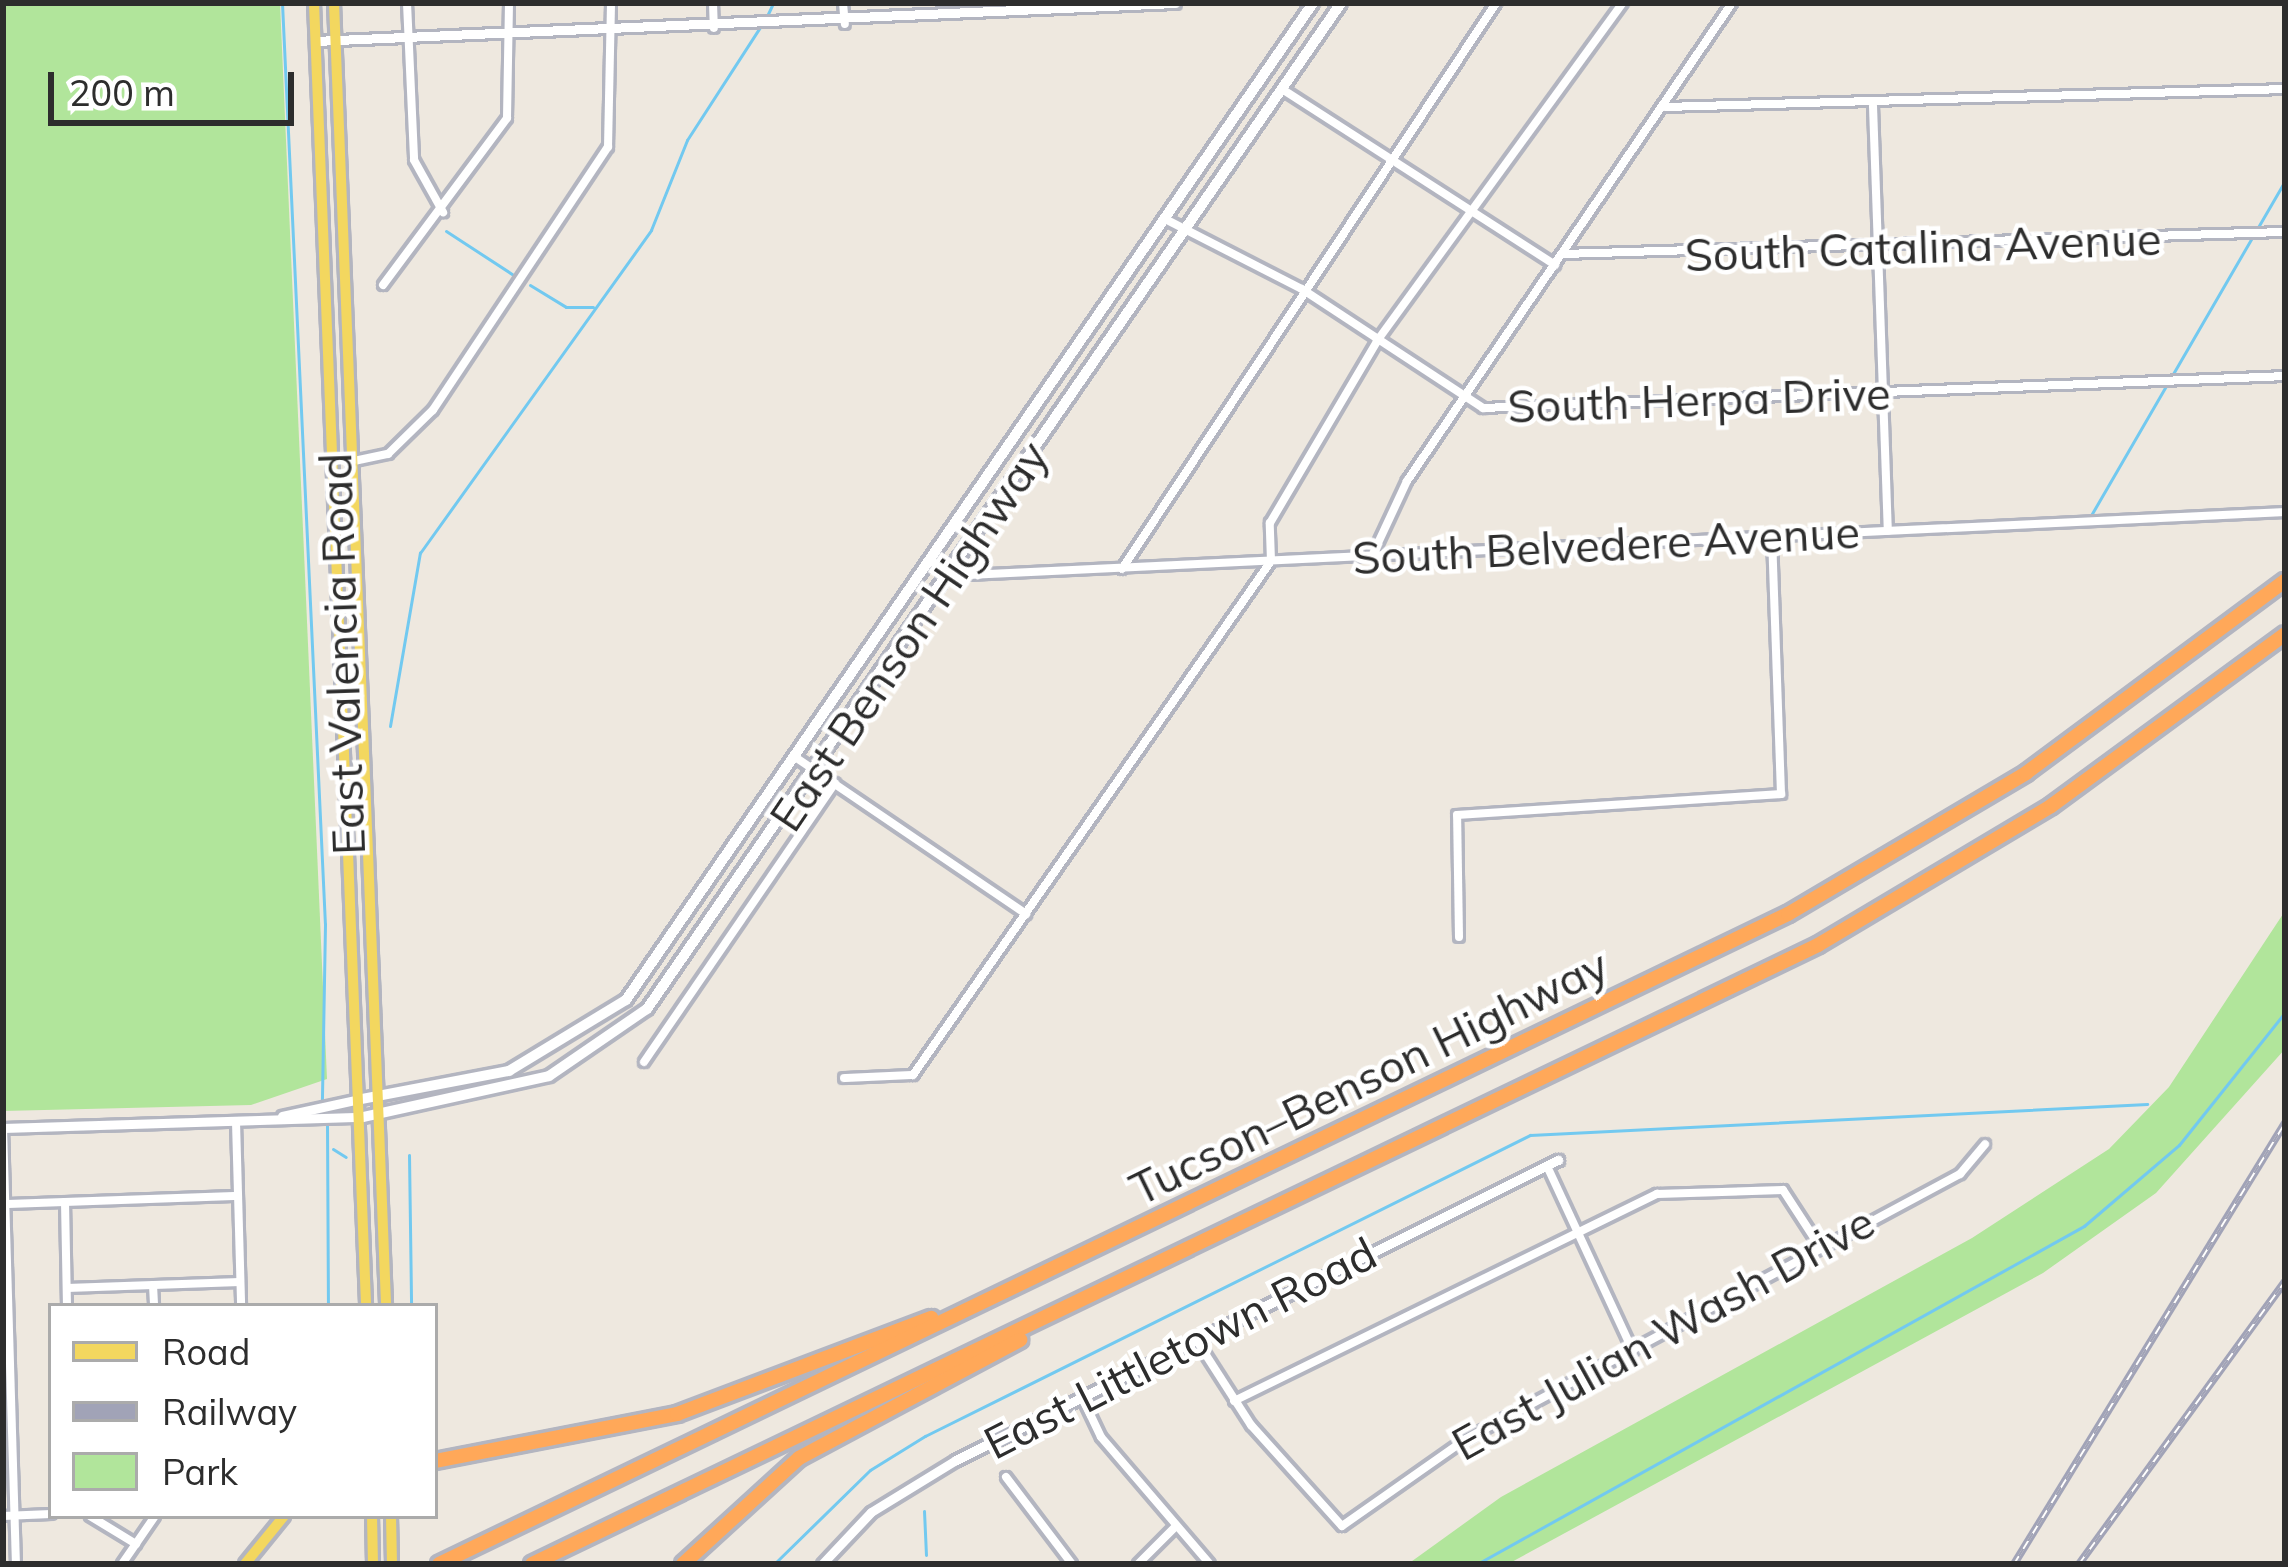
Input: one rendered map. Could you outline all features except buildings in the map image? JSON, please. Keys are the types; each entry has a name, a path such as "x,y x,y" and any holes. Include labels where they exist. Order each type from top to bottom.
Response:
{"highway":[{"name":"Tucson–Benson Highway","path":"440,1564 1788,914 2026,773 2285,581"},
{"name":"Tucson–Benson Highway","path":"532,1564 1274,1208 1910,893 2118,760 2285,634"},
{"path":"683,1564 757,1488 835,1436 1274,1208"},
{"path":"438,1460 677,1414 1036,1277"}],"main road":[{"name":"East Valencia Road","path":"314,3 363,1117 362,1303"},
{"name":"East Valencia Road","path":"334,3 386,1303"},
{"name":"East Benson Highway","path":"362,1099 509,1071 591,1030 661,957 1313,3"},
{"name":"East Benson Highway","path":"363,1117 519,1087 614,1037 678,974 1341,3"},
{"path":"244,1564 272,1519"},
{"path":"244,1564 282,1519"},
{"path":"372,1519 373,1564"},
{"path":"392,1519 392,1564"}],"street":[{"path":"407,3 416,172 443,212"},
{"path":"383,285 443,212 507,118 509,3"},
{"path":"354,461 388,454 436,405 608,147 611,3"},
{"path":"713,3 714,28"},
{"path":"844,3 844,24"},
{"path":"315,40 777,27 1173,3"},
{"path":"1122,568 1302,289 1394,160 1496,3"},
{"path":"844,1078 913,1075 1271,562 1270,523 1377,341 1624,3"},
{"path":"1372,556 1463,399 1732,3"},
{"path":"1282,88 1555,266"},
{"path":"1665,106 1873,106 2285,89"},
{"path":"1873,106 1888,531"},
{"name":"South Herpa Drive","path":"1166,219 1302,289 1463,399 1490,408 2285,376"},
{"name":"South Catalina Avenue","path":"1563,254 1878,250 2285,232"},
{"path":"426,397 436,405"},
{"name":"South Belvedere Avenue","path":"951,576 2285,512"},
{"path":"1460,937 1457,815 1778,798 1772,537"},
{"path":"932,562 951,576"},
{"path":"798,759 1026,914"},
{"name":"East Benson Highway","path":"644,1062 835,783"},
{"path":"318,1114 331,1105 362,1099"},
{"path":"16,1564 3,1128 260,1121 318,1114 334,1119 363,1117"},
{"path":"236,1122 241,1303"},
{"name":"East Julian Wash Drive","path":"1234,1401 1342,1526 1466,1439 1960,1174 1985,1144"},
{"path":"1553,1163 1577,1230 1633,1351"},
{"name":"East Littletown Road","path":"822,1564 871,1512 1082,1397 1553,1163"},
{"path":"1197,1340 1234,1401 1657,1194 1784,1190 1820,1247"},
{"path":"4,1204 237,1196"},
{"path":"64,1202 68,1303"},
{"path":"67,1288 240,1282"},
{"path":"153,1286 154,1303"},
{"path":"1082,1397 1176,1526 1210,1564"},
{"path":"1006,1477 1072,1564"},
{"path":"3,1516 48,1514"},
{"path":"95,1519 136,1544"},
{"path":"122,1564 153,1519"},
{"path":"1138,1564 1176,1526"}],"green space":[{"path":"3,3 280,3 327,1079 251,1105 3,1111"},
{"path":"2285,911 2285,1049 2156,1193 2043,1273 1508,1564 1408,1564 1501,1497 1972,1238 2109,1149 2169,1087"}],"waterway":[{"path":"3,34 4,3"},
{"path":"282,3 325,924 322,1103"},
{"path":"767,16 773,3"},
{"path":"390,726 420,553 651,230 687,140 762,24"},
{"path":"2090,517 2285,180"},
{"path":"446,231 512,274"},
{"path":"530,285 566,307 593,307"},
{"path":"1477,1564 2084,1226 2179,1145 2285,1012"},
{"path":"774,1564 870,1470 925,1436 1530,1135 2147,1104"},
{"path":"327,1124 328,1303"},
{"path":"333,1149 346,1157"},
{"path":"409,1155 411,1303"},
{"path":"924,1511 926,1555"}],"railway":[{"path":"2014,1564 2285,1123"},
{"path":"2079,1564 2285,1281"}]}
